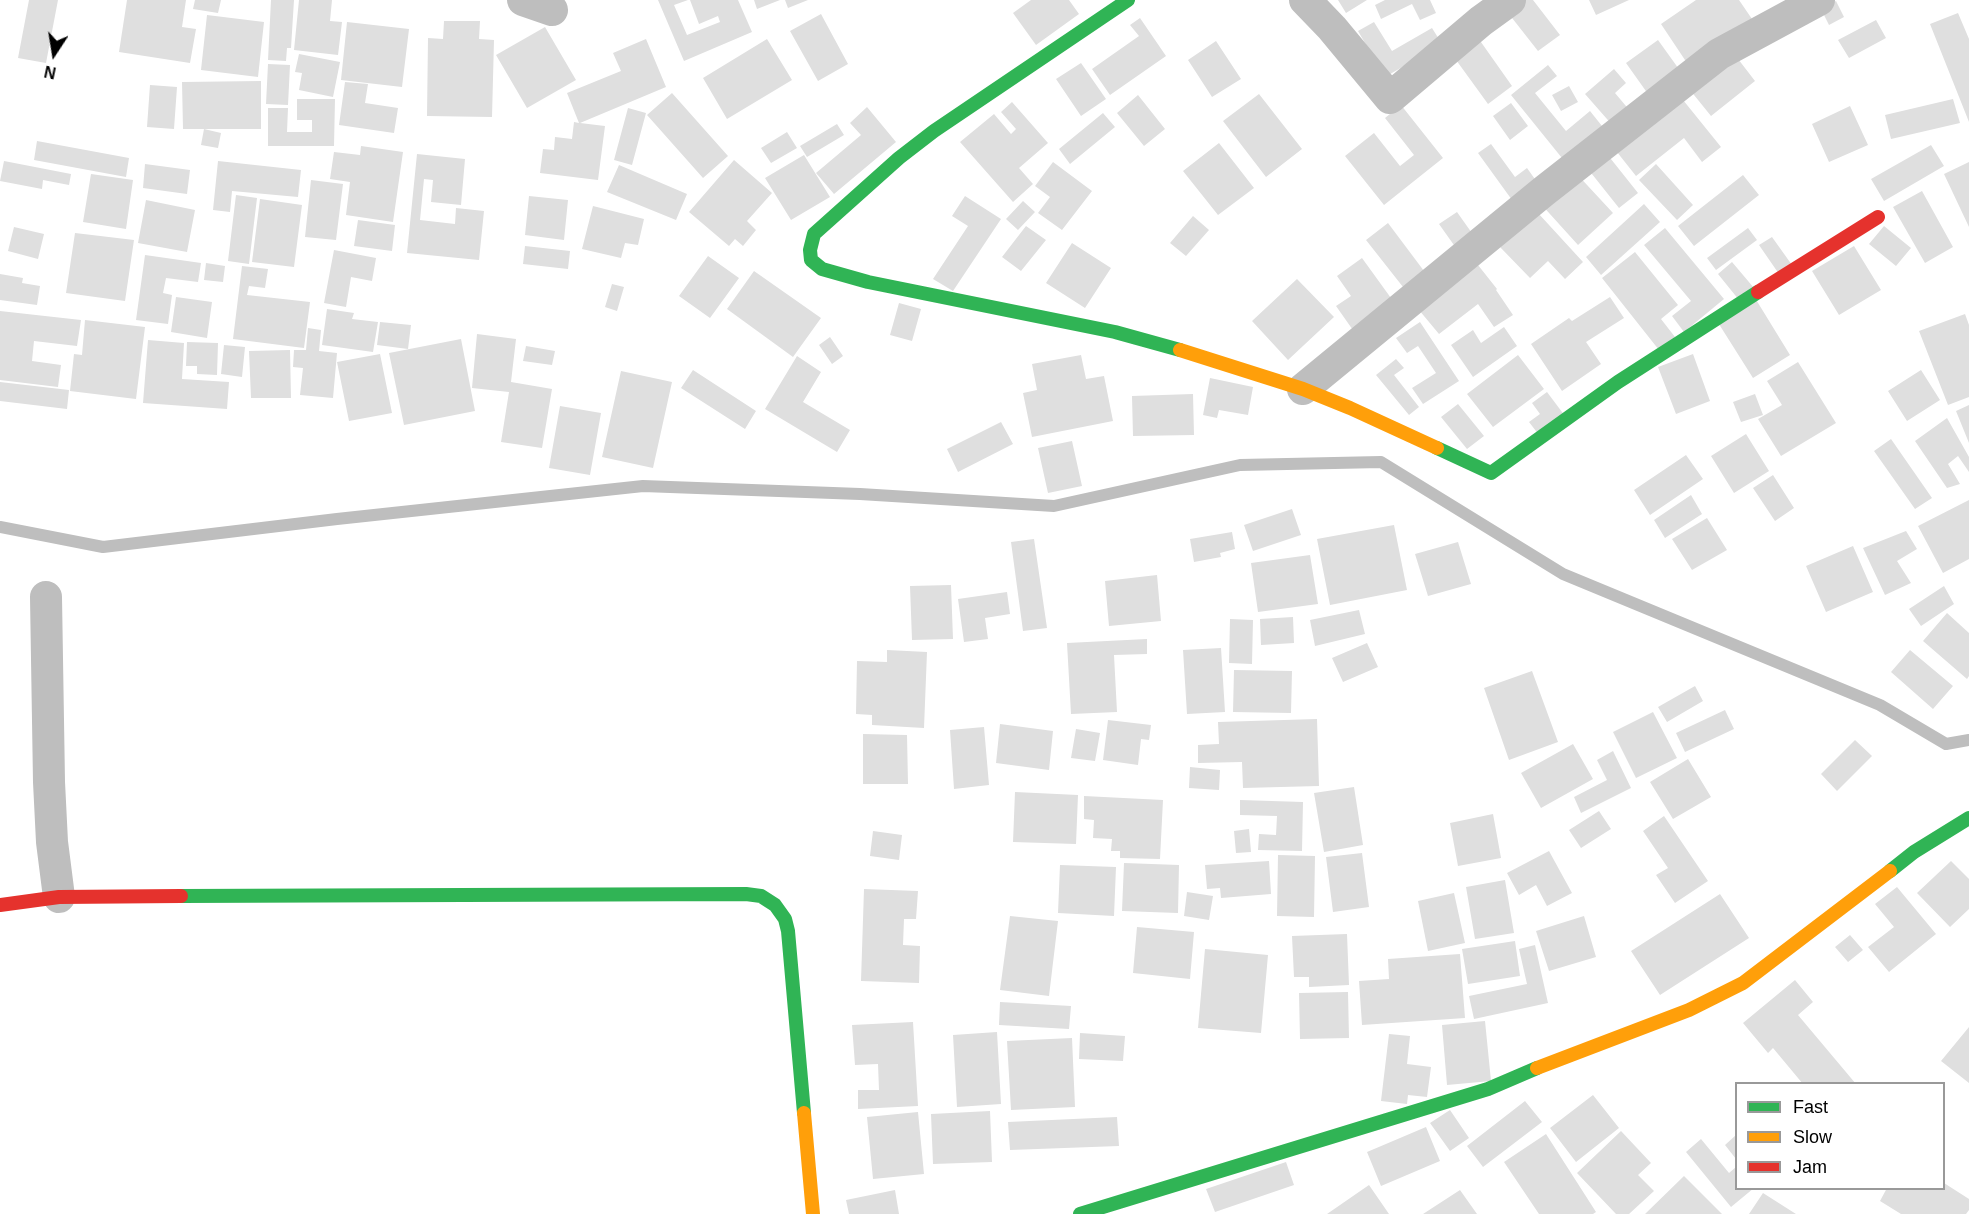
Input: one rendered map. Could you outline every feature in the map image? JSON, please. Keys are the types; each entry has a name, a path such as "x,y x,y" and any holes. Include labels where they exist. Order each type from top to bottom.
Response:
{"street":[{"path":"523,0 552,10"},
{"path":"1128,0 934,131 891,165 814,234 810,250 811,260 822,269 868,282 1115,332 1224,363 1303,389 1350,408 1491,473 1618,382 1878,217"},
{"path":"1305,0 1332,28 1390,98 1481,21 1510,0"},
{"path":"1303,389 1544,191 1719,54 1819,0"},
{"path":"46,597 49,782 52,843 59,897"},
{"path":"1080,1214 1488,1089 1689,1010 1743,983 1914,852 1969,818"},
{"path":"0,905 59,897 746,894 761,896 775,905 785,919 788,931 813,1214"}],"building":[{"path":"29,0 58,0 46,63 18,58"},
{"path":"127,0 186,0 182,27 196,29 190,63 119,52"},
{"path":"195,0 221,0 218,13 193,9"},
{"path":"271,0 294,0 291,48 287,48 286,61 268,60"},
{"path":"299,0 332,0 330,21 342,22 338,55 294,50"},
{"path":"658,0 688,0 674,5 687,35 720,22 718,16 699,24 690,0 738,0 752,32 684,61"},
{"path":"754,0 780,0 757,9"},
{"path":"785,0 808,0 788,8"},
{"path":"1031,0 1069,0 1079,14 1036,45 1013,13"},
{"path":"1338,0 1367,0 1346,13"},
{"path":"1385,0 1430,0 1436,13 1420,20 1412,4 1381,19 1375,5"},
{"path":"1517,0 1533,0 1560,35 1538,51 1505,9"},
{"path":"1589,0 1629,0 1596,15"},
{"path":"1696,0 1739,0 1752,19 1687,63 1661,24"},
{"path":"1836,1 1844,17 1829,25 1821,9"},
{"path":"1958,13 1969,39 1969,122 1930,24"},
{"path":"821,14 848,64 818,81 790,31"},
{"path":"207,15 264,22 258,77 201,70"},
{"path":"1140,18 1166,56 1110,95 1092,69 1139,36 1130,25"},
{"path":"1876,20 1886,38 1849,58 1838,40"},
{"path":"444,21 480,21 479,39 494,40 492,117 427,116 428,38 443,39"},
{"path":"347,22 409,29 402,87 341,80"},
{"path":"1374,22 1392,51 1432,28 1442,44 1385,77 1358,31"},
{"path":"545,27 576,80 527,108 496,55"},
{"path":"1476,35 1512,86 1488,104 1451,53"},
{"path":"646,39 666,87 580,123 605,126 598,180 540,173 543,149 554,150 555,137 572,139 574,122 579,123 567,93 621,71 613,53"},
{"path":"767,39 792,80 727,119 703,78"},
{"path":"1658,40 1681,72 1648,94 1626,63"},
{"path":"1216,41 1241,79 1212,97 1188,60"},
{"path":"299,54 340,62 333,97 299,90 302,73 295,72"},
{"path":"1735,55 1755,81 1711,116 1690,90"},
{"path":"1081,63 1106,99 1081,116 1056,79"},
{"path":"268,64 290,65 288,105 266,104"},
{"path":"1548,65 1557,76 1535,93 1566,131 1590,111 1606,131 1566,163 1511,95"},
{"path":"1614,69 1626,83 1615,93 1631,112 1614,127 1585,94"},
{"path":"261,81 261,129 183,129 182,82"},
{"path":"345,82 368,84 365,103 398,108 394,133 339,125"},
{"path":"150,85 177,87 174,129 147,127"},
{"path":"1569,86 1578,102 1561,111 1552,95"},
{"path":"672,93 728,156 703,178 647,115"},
{"path":"1259,94 1302,149 1266,177 1223,121"},
{"path":"1138,95 1165,129 1144,146 1117,113"},
{"path":"1679,95 1721,147 1702,162 1684,138 1636,176 1613,147"},
{"path":"297,99 335,99 334,146 268,146 268,108 288,108 287,132 312,132 312,120 297,120"},
{"path":"1953,99 1960,123 1891,139 1885,115"},
{"path":"1012,102 1048,143 1019,168 1033,184 1013,202 960,142 994,114 1011,134 1016,129 1001,112"},
{"path":"1511,103 1528,126 1510,140 1493,116"},
{"path":"1401,105 1443,158 1384,205 1345,156 1374,133 1400,166 1414,155 1385,118"},
{"path":"1850,106 1868,145 1829,162 1812,124"},
{"path":"867,107 896,142 834,194 816,173 861,135 850,123"},
{"path":"628,108 646,113 632,165 614,160"},
{"path":"1103,113 1115,127 1070,164 1059,149"},
{"path":"837,124 844,135 807,157 800,146"},
{"path":"204,129 221,133 218,148 201,145"},
{"path":"787,132 797,148 771,163 761,148"},
{"path":"37,141 129,158 126,177 34,160"},
{"path":"1219,143 1254,188 1218,215 1183,171"},
{"path":"1491,144 1515,177 1527,168 1537,182 1512,200 1478,153"},
{"path":"1931,145 1944,166 1884,201 1871,179"},
{"path":"361,146 403,152 393,222 346,215 350,182 330,179 334,152 360,155"},
{"path":"1603,149 1638,193 1619,208 1584,164"},
{"path":"417,154 465,159 461,205 431,202 433,180 424,179 420,220 455,224 456,208 484,211 479,260 407,253"},
{"path":"804,155 830,197 791,220 765,178"},
{"path":"734,160 772,193 747,221 756,230 743,246 735,239 729,246 689,212"},
{"path":"4,161 71,174 69,185 43,180 42,189 0,181"},
{"path":"218,161 301,170 298,197 232,191 230,212 213,210"},
{"path":"1053,162 1092,191 1062,230 1038,213 1050,197 1035,186"},
{"path":"1969,162 1969,227 1944,174"},
{"path":"145,164 190,170 187,194 143,188"},
{"path":"1656,164 1693,205 1677,220 1639,180"},
{"path":"619,165 687,194 676,220 607,192"},
{"path":"1575,172 1613,213 1578,245 1540,203"},
{"path":"91,174 133,180 126,229 83,222"},
{"path":"1743,175 1759,195 1694,246 1678,226"},
{"path":"311,180 343,184 336,240 305,237"},
{"path":"1922,191 1953,247 1925,263 1893,207"},
{"path":"236,195 257,198 249,264 228,261"},
{"path":"529,196 568,200 564,240 525,235"},
{"path":"965,196 1001,219 953,291 933,279 968,226 952,216"},
{"path":"260,199 302,205 294,267 252,262"},
{"path":"146,200 195,210 187,252 138,243"},
{"path":"1023,201 1035,212 1018,230 1006,219"},
{"path":"1644,204 1660,222 1601,275 1586,257"},
{"path":"593,206 644,219 638,245 625,243 621,258 582,249"},
{"path":"1457,212 1474,236 1456,248 1439,224"},
{"path":"1538,213 1583,262 1565,279 1548,261 1530,278 1500,247"},
{"path":"1193,216 1209,230 1186,256 1170,243"},
{"path":"358,220 395,225 392,251 354,246"},
{"path":"1388,223 1424,271 1403,287 1366,240"},
{"path":"1026,226 1046,240 1021,271 1002,257"},
{"path":"1884,226 1911,248 1896,266 1869,244"},
{"path":"14,227 44,234 38,259 8,251"},
{"path":"1665,228 1724,299 1684,332 1672,316 1691,301 1644,245"},
{"path":"1748,228 1757,240 1716,270 1707,258"},
{"path":"75,233 134,240 125,301 66,293"},
{"path":"1772,237 1792,265 1779,274 1759,245"},
{"path":"1072,243 1111,268 1085,308 1046,283"},
{"path":"525,246 570,251 568,269 523,264"},
{"path":"1854,246 1881,290 1839,315 1812,271"},
{"path":"334,250 376,258 372,281 351,277 346,307 324,303"},
{"path":"1635,252 1678,305 1661,319 1675,337 1659,350 1602,278"},
{"path":"145,255 201,263 198,282 166,278 163,293 172,295 168,324 136,320"},
{"path":"708,256 739,278 710,318 679,296"},
{"path":"1362,258 1396,305 1355,333 1336,306 1351,296 1337,276"},
{"path":"1732,262 1754,288 1739,300 1718,274"},
{"path":"206,263 225,266 223,282 204,280"},
{"path":"1478,265 1497,289 1513,315 1494,327 1478,304 1439,334 1419,310"},
{"path":"242,266 268,269 265,288 249,286 247,295 310,302 304,348 233,339"},
{"path":"754,271 821,318 793,357 727,309"},
{"path":"0,274 23,278 22,283 40,286 37,305 0,300"},
{"path":"1297,279 1334,317 1288,360 1252,321"},
{"path":"612,284 624,287 617,311 605,307"},
{"path":"176,297 212,302 207,338 171,332"},
{"path":"1610,297 1624,318 1586,342 1601,364 1562,391 1531,344 1569,318 1572,321"},
{"path":"1755,298 1790,355 1753,378 1717,321"},
{"path":"899,303 921,309 912,341 890,335"},
{"path":"327,309 354,313 352,319 378,322 373,352 322,345"},
{"path":"0,311 81,320 77,346 34,341 32,361 61,365 58,387 0,380"},
{"path":"1965,314 1969,325 1969,397 1948,405 1919,331"},
{"path":"85,320 145,327 136,399 70,391 74,354 82,355"},
{"path":"380,322 411,325 408,349 377,345"},
{"path":"1420,322 1459,381 1423,404 1412,388 1436,373 1418,346 1407,353 1396,338"},
{"path":"1504,327 1517,346 1473,377 1451,345 1473,330 1481,343"},
{"path":"308,328 321,330 319,351 337,353 333,398 300,395 303,368 293,367 294,350 306,350"},
{"path":"477,334 516,339 511,382 552,389 542,448 501,442 509,392 472,388"},
{"path":"830,337 843,356 832,364 819,345"},
{"path":"461,339 475,411 404,425 389,353"},
{"path":"148,340 184,343 182,379 229,382 227,409 143,403"},
{"path":"187,342 218,343 217,375 197,374 197,366 186,366"},
{"path":"224,345 245,347 242,377 221,374"},
{"path":"526,346 555,351 552,365 523,361"},
{"path":"290,350 291,398 251,398 249,351"},
{"path":"380,354 392,413 349,421 337,362"},
{"path":"1693,354 1710,401 1676,414 1658,367"},
{"path":"1081,355 1086,379 1104,376 1113,421 1032,437 1023,393 1037,390 1032,364"},
{"path":"1518,355 1544,389 1493,427 1467,394"},
{"path":"797,356 821,372 803,402 850,430 837,452 765,409"},
{"path":"1396,359 1404,368 1394,375 1419,407 1409,415 1376,375"},
{"path":"1798,362 1836,423 1781,456 1758,419 1782,405 1767,381"},
{"path":"693,370 756,411 745,429 681,388"},
{"path":"1921,370 1940,400 1907,421 1888,391"},
{"path":"621,371 672,382 653,468 602,457"},
{"path":"1210,378 1253,387 1248,415 1219,410 1217,418 1203,415"},
{"path":"0,382 69,390 67,409 0,401"},
{"path":"1547,392 1565,416 1539,435 1529,422 1540,414 1532,403"},
{"path":"1193,394 1194,435 1133,436 1132,396"},
{"path":"1755,394 1763,415 1741,422 1733,402"},
{"path":"1458,404 1484,436 1467,449 1441,417"},
{"path":"1969,405 1969,443 1956,411"},
{"path":"560,406 601,413 590,475 549,468"},
{"path":"1947,418 1969,457 1969,472 1958,456 1948,464 1960,484 1947,488 1915,441"},
{"path":"1001,422 1013,444 958,472 947,449"},
{"path":"1746,434 1769,471 1734,493 1711,456"},
{"path":"1891,439 1932,498 1915,509 1874,451"},
{"path":"1072,441 1082,486 1048,493 1038,448"},
{"path":"1686,455 1703,479 1650,515 1634,490"},
{"path":"1773,475 1794,508 1775,521 1753,488"},
{"path":"1691,495 1702,514 1665,538 1654,520"},
{"path":"1969,500 1969,559 1943,573 1918,526"},
{"path":"1292,509 1301,535 1253,551 1244,525"},
{"path":"1707,518 1727,550 1692,570 1672,539"},
{"path":"1394,525 1407,590 1330,605 1317,539"},
{"path":"1906,531 1917,549 1897,561 1911,583 1885,595 1863,548"},
{"path":"1232,532 1235,549 1220,553 1221,557 1194,562 1190,539"},
{"path":"1034,539 1047,628 1023,631 1011,542"},
{"path":"1458,542 1471,584 1428,596 1415,554"},
{"path":"1853,546 1873,592 1826,612 1806,566"},
{"path":"1310,555 1318,604 1258,612 1251,563"},
{"path":"1157,575 1161,621 1109,626 1105,581"},
{"path":"951,585 953,639 912,640 910,586"},
{"path":"1944,586 1954,604 1921,626 1909,609"},
{"path":"1007,592 1010,614 985,618 988,639 964,642 958,599"},
{"path":"1359,610 1365,634 1315,646 1310,620"},
{"path":"1947,613 1969,633 1969,676 1967,679 1923,641"},
{"path":"1293,617 1294,643 1261,645 1260,619"},
{"path":"1230,619 1253,620 1252,664 1229,663"},
{"path":"1147,639 1147,654 1114,655 1117,712 1071,714 1067,643"},
{"path":"1367,643 1378,667 1343,682 1332,658"},
{"path":"1221,648 1225,712 1187,714 1183,650"},
{"path":"887,650 927,652 924,728 872,725 872,715 856,714 857,661 887,662"},
{"path":"1910,650 1953,686 1933,709 1891,672"},
{"path":"1234,670 1292,671 1291,713 1233,712"},
{"path":"1532,671 1558,742 1509,760 1484,688"},
{"path":"1695,686 1703,701 1667,722 1658,707"},
{"path":"1725,710 1734,729 1685,752 1676,733"},
{"path":"1653,712 1677,758 1636,778 1613,732"},
{"path":"1317,719 1319,786 1243,788 1242,762 1198,763 1198,745 1219,744 1218,722"},
{"path":"1108,720 1151,725 1149,740 1141,739 1138,765 1103,760"},
{"path":"1000,724 1053,731 1049,770 996,763"},
{"path":"984,727 989,785 954,789 950,730"},
{"path":"1076,729 1100,733 1095,761 1071,758"},
{"path":"863,734 907,735 908,784 863,784"},
{"path":"1855,740 1872,756 1837,791 1821,774"},
{"path":"1573,744 1593,779 1541,808 1521,773"},
{"path":"1613,751 1631,788 1581,813 1574,797 1607,780 1597,760"},
{"path":"1688,759 1711,797 1673,819 1650,782"},
{"path":"1190,767 1220,770 1219,790 1189,788"},
{"path":"1354,787 1363,845 1324,852 1314,793"},
{"path":"1015,792 1078,795 1076,844 1013,842"},
{"path":"1084,796 1163,800 1160,859 1120,858 1120,851 1111,851 1112,839 1093,838 1094,820 1084,819"},
{"path":"1240,800 1303,802 1302,851 1258,850 1259,834 1276,835 1277,816 1240,815"},
{"path":"1599,811 1611,829 1581,848 1569,830"},
{"path":"1493,814 1501,858 1458,866 1450,823"},
{"path":"1664,816 1708,881 1675,903 1656,875 1668,868 1643,831"},
{"path":"1249,829 1251,852 1236,853 1234,831"},
{"path":"873,831 902,835 899,860 870,856"},
{"path":"1549,851 1572,893 1547,906 1536,885 1519,895 1507,873"},
{"path":"1362,853 1369,907 1333,912 1326,857"},
{"path":"1278,855 1315,856 1314,917 1277,916"},
{"path":"1269,861 1271,894 1221,898 1220,888 1207,889 1205,865"},
{"path":"1951,861 1969,879 1969,909 1950,927 1917,893"},
{"path":"1124,863 1179,865 1178,913 1122,911"},
{"path":"1060,865 1116,867 1114,916 1058,913"},
{"path":"1505,880 1514,933 1475,939 1466,887"},
{"path":"1897,887 1936,934 1889,972 1868,947 1894,927 1875,904"},
{"path":"864,889 918,891 916,919 904,919 903,945 920,946 919,983 861,981"},
{"path":"1187,892 1213,896 1209,920 1184,916"},
{"path":"1454,893 1465,943 1428,951 1418,901"},
{"path":"1720,894 1749,938 1660,995 1631,951"},
{"path":"1010,916 1058,921 1049,996 1000,990"},
{"path":"1584,916 1596,957 1549,971 1536,931"},
{"path":"1137,927 1194,932 1190,979 1133,973"},
{"path":"1347,934 1349,985 1309,987 1309,977 1294,977 1292,936"},
{"path":"1850,935 1863,950 1848,962 1835,947"},
{"path":"1515,941 1520,976 1468,984 1462,949"},
{"path":"1535,945 1548,1003 1474,1019 1469,996 1527,984 1519,949"},
{"path":"1205,949 1268,955 1261,1033 1198,1028"},
{"path":"1460,954 1465,1018 1362,1025 1359,981 1389,979 1388,959"},
{"path":"1795,980 1813,1002 1798,1015 1854,1082 1801,1082 1773,1048 1768,1053 1743,1023"},
{"path":"1348,992 1349,1038 1300,1039 1299,993"},
{"path":"1000,1002 1071,1006 1069,1029 999,1025"},
{"path":"1485,1021 1491,1081 1447,1085 1442,1025"},
{"path":"913,1022 918,1106 858,1109 858,1090 879,1090 878,1064 855,1065 852,1025"},
{"path":"1969,1027 1969,1083 1941,1061"},
{"path":"997,1032 1001,1104 957,1107 953,1035"},
{"path":"1080,1033 1125,1036 1123,1061 1079,1059"},
{"path":"1389,1034 1410,1036 1407,1064 1431,1067 1427,1097 1408,1095 1407,1104 1381,1101"},
{"path":"1072,1038 1075,1107 1011,1110 1007,1041"},
{"path":"1593,1095 1619,1128 1576,1162 1550,1128"},
{"path":"1525,1101 1542,1122 1483,1167 1467,1146"},
{"path":"1450,1110 1469,1138 1450,1151 1430,1123"},
{"path":"990,1111 992,1162 933,1164 931,1114"},
{"path":"918,1112 924,1174 873,1179 867,1117"},
{"path":"1117,1117 1119,1146 1010,1150 1008,1122"},
{"path":"1426,1127 1440,1161 1381,1186 1367,1152"},
{"path":"1621,1131 1651,1163 1638,1175 1654,1191 1629,1214 1616,1214 1577,1173"},
{"path":"1546,1134 1596,1212 1593,1214 1539,1214 1504,1162"},
{"path":"1735,1136 1735,1158 1725,1145"},
{"path":"1701,1139 1729,1173 1735,1168 1735,1190 1752,1190 1731,1207 1686,1152"},
{"path":"1286,1162 1294,1185 1215,1212 1206,1189"},
{"path":"1684,1176 1722,1214 1645,1214"},
{"path":"1945,1184 1969,1199 1969,1210 1966,1214 1901,1214 1880,1201 1886,1190 1945,1190"},
{"path":"1369,1185 1389,1214 1327,1214"},
{"path":"895,1190 899,1214 849,1214 846,1200"},
{"path":"1460,1190 1477,1214 1423,1214"},
{"path":"1763,1193 1796,1214 1749,1214"}],"waterway":[{"path":"0,527 103,547 643,486 860,494 1054,506 1240,465 1381,462 1563,574 1880,705 1946,744 1969,740"}],"traffic: fast":[{"path":"1128,0 934,131 899,158 814,234 810,250 811,260 822,269 868,282 1115,332 1180,350"},
{"path":"1437,448 1491,473 1618,382 1758,292"},
{"path":"1890,871 1914,852 1969,818"},
{"path":"181,896 746,894 761,896 775,905 785,919 788,931 804,1113"},
{"path":"1080,1214 1488,1089 1537,1068"}],"traffic: slow":[{"path":"1180,350 1303,389 1437,448"},
{"path":"1537,1068 1689,1010 1743,983 1890,871"},
{"path":"804,1113 813,1214"}],"traffic: jam":[{"path":"1758,292 1878,217"},
{"path":"0,905 59,897 181,896"}]}
